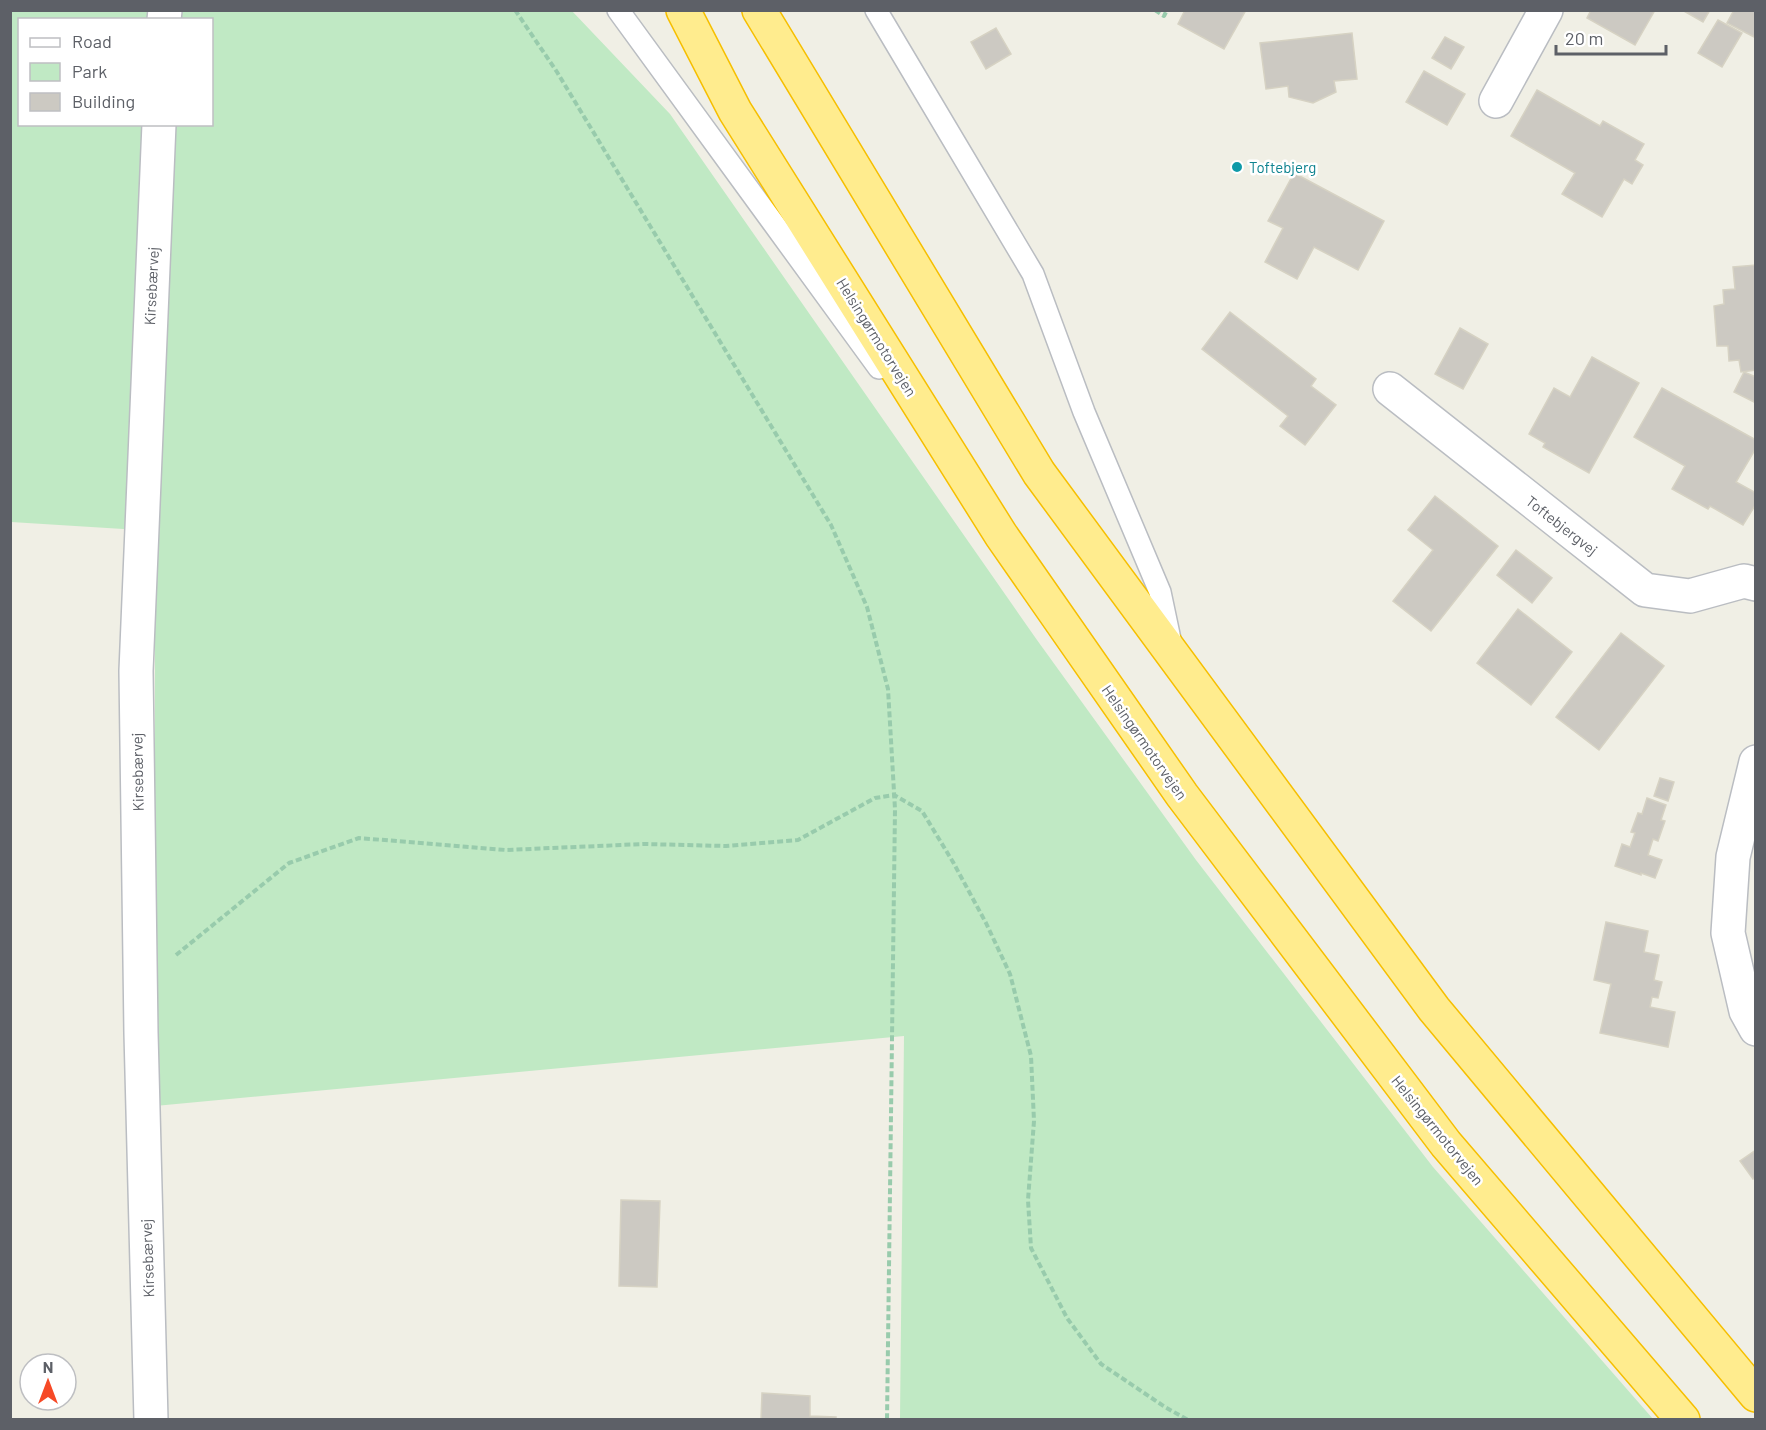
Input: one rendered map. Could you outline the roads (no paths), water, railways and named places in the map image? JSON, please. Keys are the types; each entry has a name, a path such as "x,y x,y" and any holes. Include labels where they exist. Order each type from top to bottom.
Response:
{"highway":[{"name":"Helsingørmotorvejen","path":"683,10 735,111 1001,535 1182,795 1446,1144 1683,1419"},
{"path":"759,10 1039,473 1434,1009 1755,1395"}],"street":[{"path":"1496,101 1546,10"},
{"name":"Kirsebærvej","path":"152,1419 140,983 136,671 159,126"},
{"name":"Toftebjergvej","path":"1390,389 1646,591 1690,596 1744,581 1755,584"},
{"path":"1755,762 1733,856 1728,933 1746,1011 1755,1029"}],"lane":[{"path":"618,10 1001,535"},
{"path":"876,10 1033,274 1084,412 1160,592 1174,656"}],"place":[{"name":"Toftebjerg","path":"1237,167"}]}
